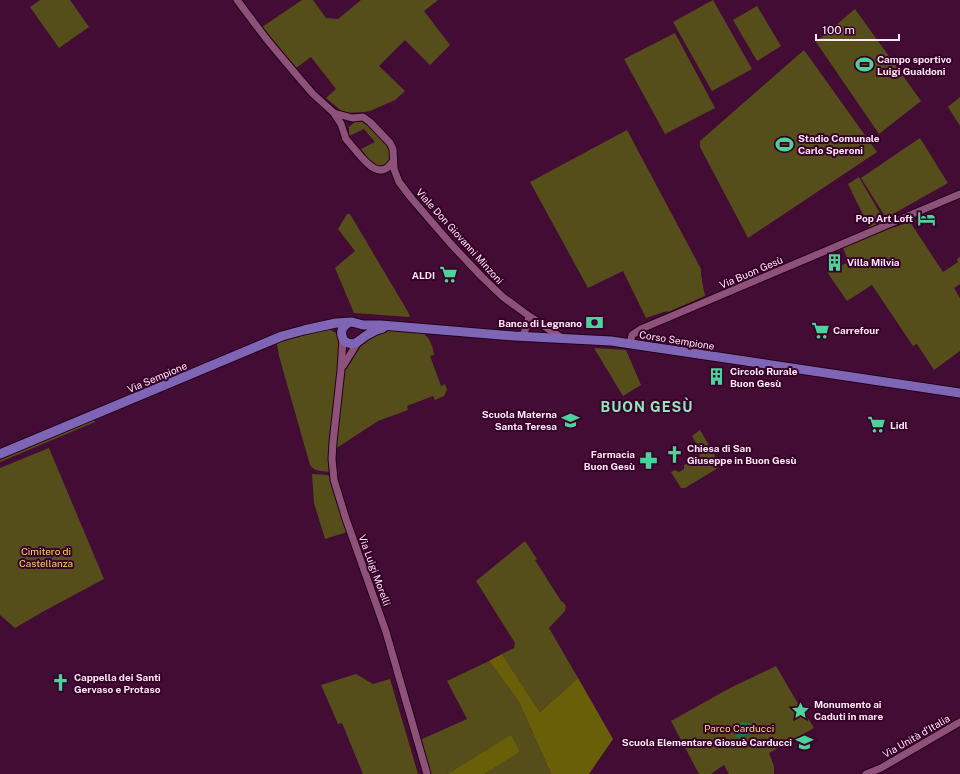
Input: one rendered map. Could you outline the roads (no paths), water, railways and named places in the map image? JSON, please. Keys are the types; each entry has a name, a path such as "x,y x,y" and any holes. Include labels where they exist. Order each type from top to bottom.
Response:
{"main road":[{"name":"Via Sempione","path":"0,454 277,338 336,323 348,323"},
{"path":"324,326 334,328 342,336 350,344 359,341 362,331 359,325 348,323 343,328 342,336"},
{"name":"Corso Sempione","path":"359,325 611,341 960,394"},
{"name":"Corso Sempione","path":"359,341 373,332 389,326"}],"street":[{"name":"Viale Don Giovanni Minzoni","path":"236,0 268,41 313,94 334,113 341,124 345,135 357,152 371,167 382,170 399,182 418,206 482,277 503,297 528,316 563,338"},
{"name":"Viale Don Giovanni Minzoni","path":"334,113 352,118 359,117 366,119 381,133 393,149 393,161 399,182"},
{"path":"345,135 347,122 352,118"},
{"path":"382,170 389,167 393,161"},
{"name":"Via Buon Gesù","path":"630,344 632,335 641,329 960,194"},
{"path":"523,336 527,325 528,316"},
{"name":"Via Luigi Morelli","path":"342,336 341,370 332,442 334,480 346,519 386,632 427,774"},
{"name":"Via Luigi Morelli","path":"341,370 347,358 359,341"},
{"name":"Via Unità d'Italia","path":"873,774 960,722"},
{"name":"Via Unità d'Italia","path":"866,774 881,768"}],"place":[{"name":"Campo sportivo Luigi Gualdoni","path":"864,65"},
{"name":"Stadio Comunale Carlo Speroni","path":"785,144"},
{"name":"Pop Art Loft","path":"926,218"},
{"name":"Villa Milvia","path":"834,262"},
{"name":"ALDI","path":"448,275"},
{"name":"Banca di Legnano","path":"595,323"},
{"name":"Carrefour","path":"820,330"},
{"name":"Circolo Rurale Buon Gesù","path":"717,377"},
{"name":"Scuola Materna Santa Teresa","path":"570,420"},
{"name":"Lidl","path":"877,425"},
{"name":"Chiesa di San Giuseppe in Buon Gesù","path":"674,454"},
{"name":"Farmacia Buon Gesù","path":"648,460"},
{"name":"Cappella dei Santi Gervaso e Protaso","path":"61,683"},
{"name":"Monumento ai Caduti in mare","path":"801,710"},
{"name":"Scuola Elementare Giosuè Carducci","path":"805,742"}],"district":[{"name":"BUON GESÙ","path":"647,407"}],"park label":[{"name":"Cimitero di Castellanza","path":"46,556"},
{"name":"Parco Carducci","path":"739,728"}]}
